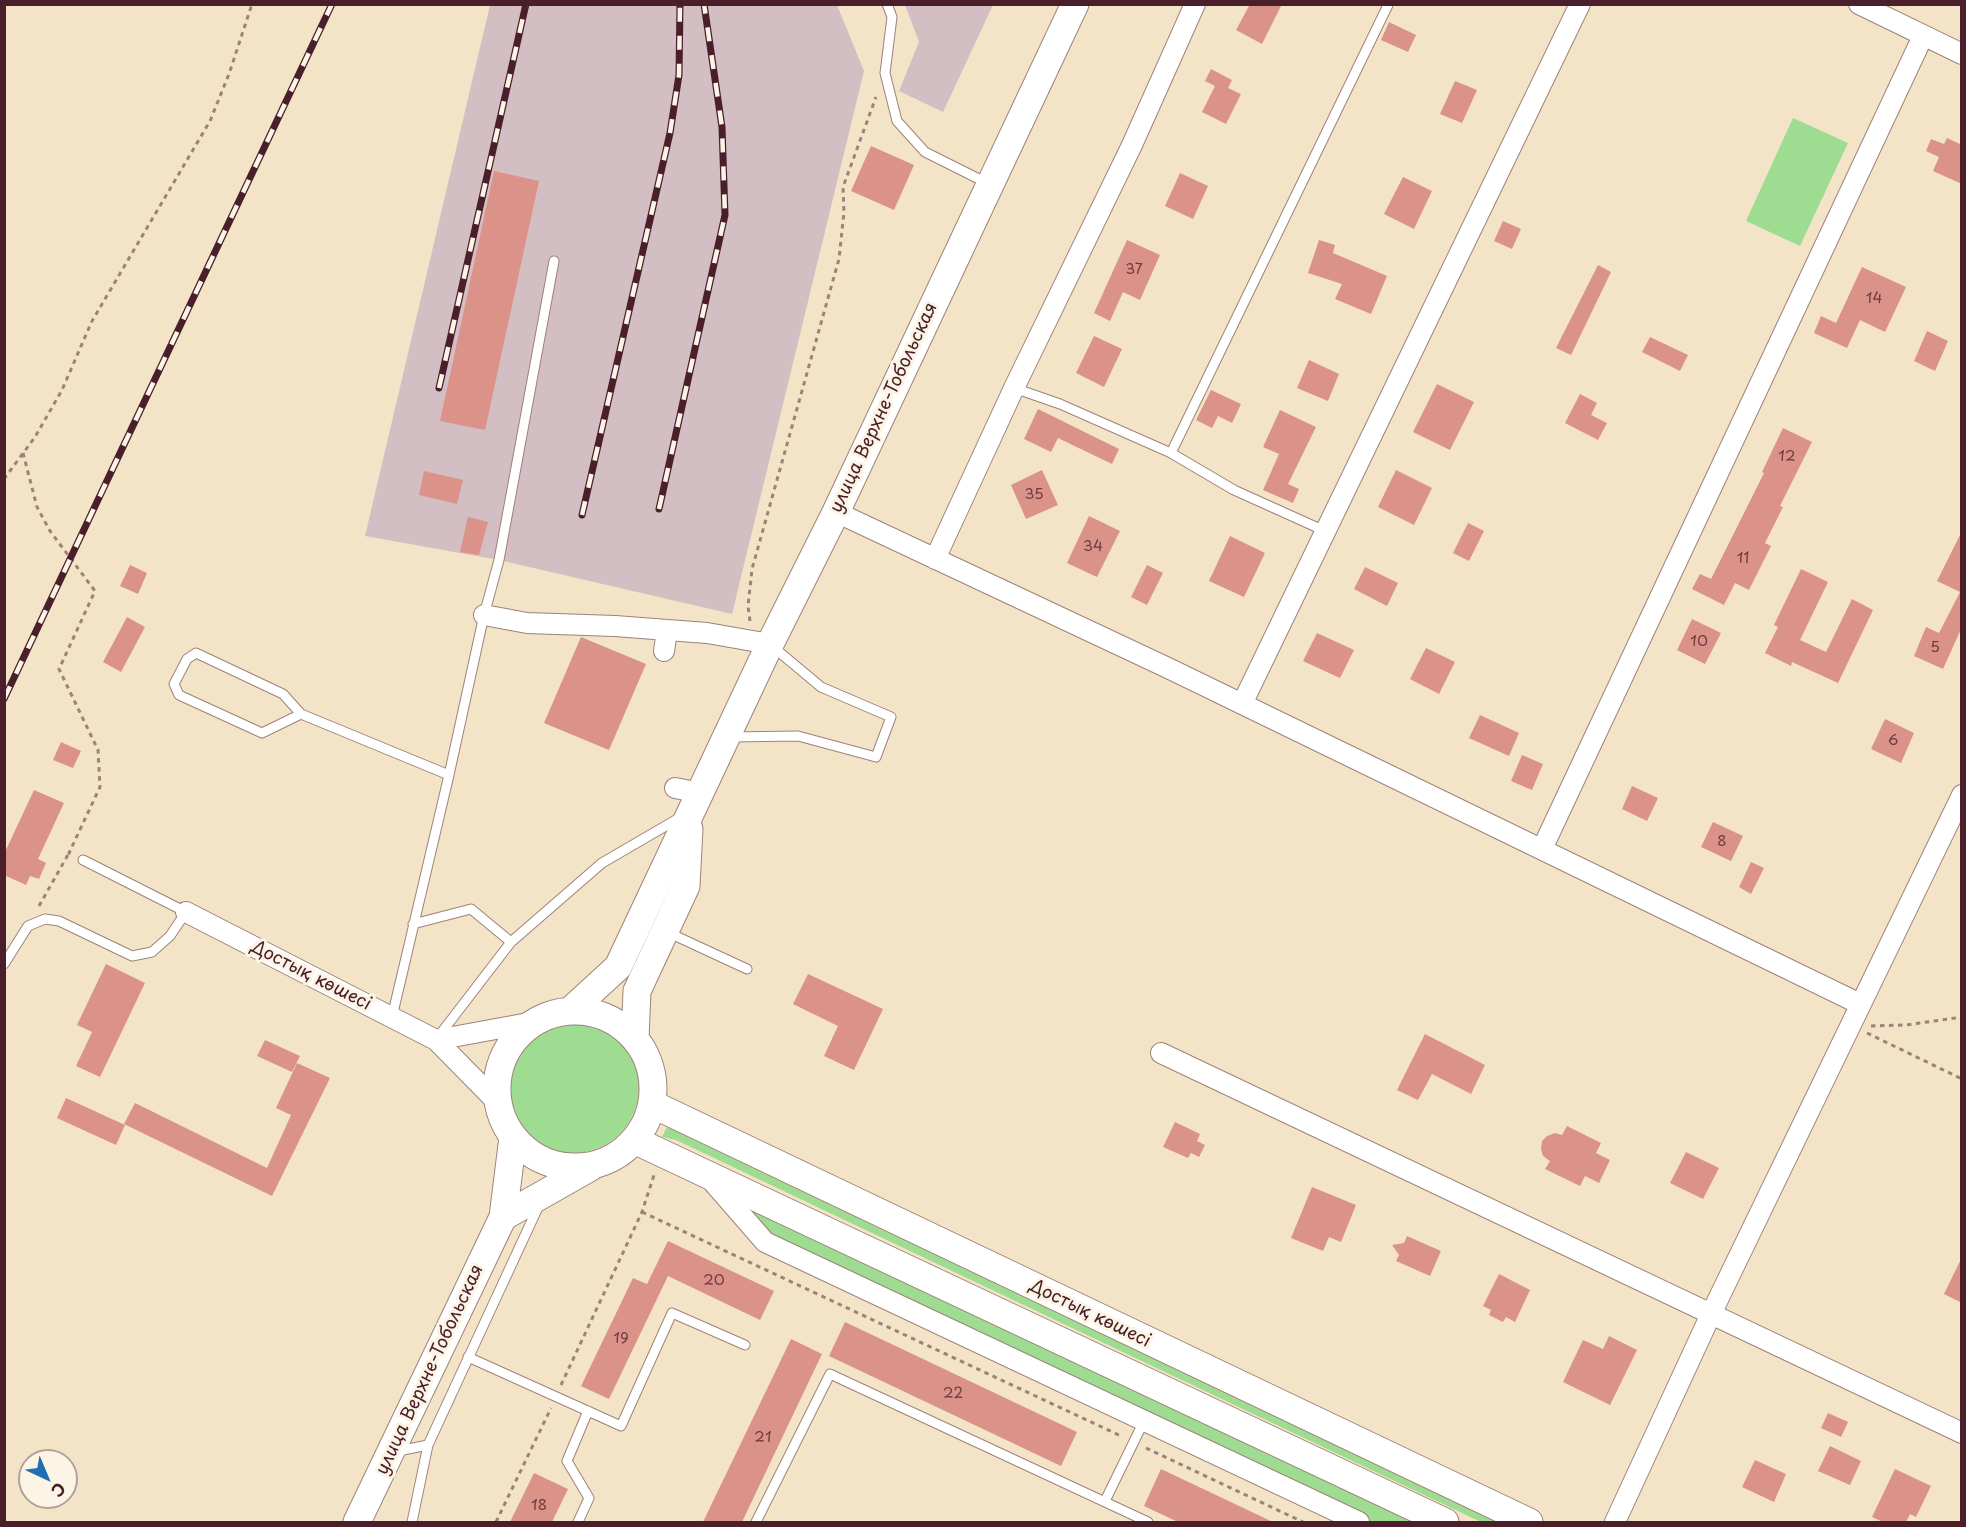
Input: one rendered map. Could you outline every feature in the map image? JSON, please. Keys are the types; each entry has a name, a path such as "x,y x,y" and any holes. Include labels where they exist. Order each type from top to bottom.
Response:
{"street":[{"name":"улица Верхне-Тобольская","path":"570,1011 618,967 688,797 726,737 761,642 836,512 1075,4"},
{"path":"935,559 1014,388 1132,145 1195,4"},
{"path":"1242,704 1580,4"},
{"path":"1859,4 1962,54"},
{"path":"1542,849 1923,36"},
{"path":"836,512 1021,597 1860,1004"},
{"path":"484,615 527,623 615,626 707,633 761,642"},
{"path":"664,651 667,630"},
{"path":"1616,1522 1711,1314 1962,795"},
{"name":"улица Верхне-Тобольская","path":"635,1039 637,991 686,886 688,797"},
{"name":"Достық көшесі","path":"186,912 436,1040 497,1092"},
{"name":"улица Верхне-Тобольская","path":"497,1092 502,1061 515,1039 534,1023 570,1011 591,1012 609,1019 635,1039 650,1066 653,1085 652,1104"},
{"path":"436,1040 534,1023"},
{"path":"1161,1053 1962,1433"},
{"path":"497,1092 503,1121 513,1137 529,1153 547,1162 571,1167 597,1164"},
{"path":"503,1216 618,1154 634,1140 645,1123 652,1104"},
{"name":"Достық көшесі","path":"652,1104 1529,1522"},
{"name":"улица Верхне-Тобольская","path":"357,1522 503,1216 513,1137"},
{"name":"Достық көшесі","path":"634,1140 1445,1522"},
{"path":"703,1171 765,1242 1359,1522"}],"lane":[{"path":"887,4 892,17 885,73 897,121 925,152 990,184"},
{"path":"1171,453 1388,5 1386,4"},
{"path":"392,1017 484,615 499,560 554,261"},
{"path":"1014,388 1060,404 1171,453 1234,490 1324,531"},
{"path":"726,737 798,736 876,757 891,717 821,687 761,642"},
{"path":"301,714 262,733 179,695 174,684 187,659 196,653 283,694 301,714 449,775"},
{"path":"436,1040 511,942 602,863 688,797"},
{"path":"4,964 28,926 45,919 59,921 132,956 152,952 170,936 186,912 82,860"},
{"path":"413,924 471,909 511,942"},
{"path":"664,931 747,969"},
{"path":"412,1522 428,1444 545,1192"},
{"path":"468,1357 621,1426 672,1313 745,1345"},
{"path":"756,1522 830,1374 1148,1522"},
{"path":"578,1522 589,1498 567,1461 588,1411"},
{"path":"1105,1501 1144,1421"},
{"path":"391,1452 428,1444"}],"path":[{"path":"4,479 62,390 92,321 210,121 229,74 252,4"},
{"path":"761,642 748,606 752,569 839,259 844,212 843,187 885,73"},
{"path":"23,453 37,507 50,531 95,591 59,669 98,750 100,787 69,853 28,926"},
{"path":"69,853 82,860"},
{"path":"1850,1024 1906,1025 1962,1017"},
{"path":"1850,1024 1962,1079"},
{"path":"496,1522 642,1212 662,1152"},
{"path":"642,1212 1303,1522"}],"shaded area":[{"path":"490,5 837,5 864,71 732,614 499,560 365,536"},
{"path":"905,5 993,5 943,112 899,91 919,42"}],"green space":[{"path":"1793,118 1848,143 1800,246 1746,221"},
{"path":"573,1021 598,1026 620,1040 634,1062 639,1087 634,1112 620,1134 598,1148 573,1153 548,1148 526,1134 512,1112 507,1087 512,1062 526,1040 548,1026"},
{"path":"672,1117 1510,1522 1481,1522 676,1140 662,1137"},
{"path":"736,1198 1422,1522 1372,1522 768,1234"}],"building":[{"path":"1250,4 1282,4 1262,44 1236,30"},
{"path":"1389,22 1416,35 1408,52 1381,40"},
{"path":"1211,69 1232,80 1228,88 1241,94 1226,124 1202,112 1215,86 1205,81"},
{"path":"1455,81 1477,90 1462,123 1440,114"},
{"path":"1947,138 1962,145 1962,184 1933,171 1939,157 1926,151 1931,139 1944,144"},
{"path":"871,146 914,165 894,210 851,191"},
{"path":"494,171 539,181 485,430 440,421"},
{"path":"1180,173 1208,186 1193,219 1165,206"},
{"path":"1403,177 1432,191 1414,229 1384,214"},
{"path":"1503,221 1521,229 1512,249 1494,241"},
{"path":"1127,240 1160,255 1140,300 1123,292 1110,321 1094,313"},
{"path":"1319,240 1335,245 1333,253 1387,276 1371,314 1335,299 1342,284 1308,273"},
{"path":"1598,265 1611,272 1571,355 1556,348"},
{"path":"1862,267 1906,287 1885,332 1860,320 1847,348 1814,333 1821,316 1836,323"},
{"path":"1927,331 1948,341 1935,371 1914,361"},
{"path":"1094,336 1122,349 1104,387 1076,373"},
{"path":"1650,337 1688,355 1680,371 1642,352"},
{"path":"1309,360 1339,374 1328,401 1297,388"},
{"path":"1437,384 1474,402 1450,450 1413,432"},
{"path":"1211,390 1241,404 1232,423 1218,416 1212,428 1196,420"},
{"path":"1580,394 1597,403 1591,415 1607,423 1598,440 1565,423"},
{"path":"1038,409 1119,449 1112,464 1058,438 1051,452 1024,439"},
{"path":"1280,410 1316,427 1288,484 1299,489 1293,503 1263,490 1279,454 1263,447"},
{"path":"1783,428 1812,442 1780,506 1783,507 1765,543 1771,546 1749,590 1735,583 1724,605 1692,589 1700,574 1711,579 1764,473 1762,472"},
{"path":"1042,470 1058,505 1026,519 1011,485"},
{"path":"1396,470 1432,488 1414,525 1378,507"},
{"path":"424,471 463,480 457,504 419,495"},
{"path":"1089,516 1120,531 1097,577 1067,563"},
{"path":"468,517 488,522 479,555 460,552"},
{"path":"1468,523 1484,531 1469,561 1453,553"},
{"path":"1962,531 1962,627 1943,669 1914,656 1926,627 1939,633 1960,592 1937,581"},
{"path":"1230,536 1265,553 1244,597 1209,581"},
{"path":"130,565 147,573 138,594 120,586"},
{"path":"1147,565 1163,573 1147,605 1131,597"},
{"path":"1365,567 1398,583 1387,606 1354,589"},
{"path":"1801,569 1828,582 1800,640 1826,652 1852,599 1873,610 1838,683 1792,662 1791,666 1765,653 1778,627 1774,625"},
{"path":"127,617 145,627 121,672 103,662"},
{"path":"1692,619 1721,633 1705,664 1677,650"},
{"path":"1317,633 1354,650 1340,678 1303,661"},
{"path":"581,637 646,664 609,750 544,723"},
{"path":"1426,648 1455,662 1439,694 1410,679"},
{"path":"1480,715 1519,733 1509,756 1469,738"},
{"path":"1885,719 1914,733 1901,763 1871,749"},
{"path":"61,742 81,751 73,768 53,760"},
{"path":"1522,755 1543,764 1532,790 1511,781"},
{"path":"1632,786 1658,798 1647,821 1622,809"},
{"path":"34,790 64,803 38,859 46,863 39,879 30,876 26,885 4,875 4,854"},
{"path":"1713,822 1743,836 1731,861 1701,847"},
{"path":"1751,862 1764,868 1751,894 1739,887"},
{"path":"106,964 145,983 100,1077 76,1066 92,1032 77,1025"},
{"path":"808,974 883,1009 854,1070 824,1056 838,1026 793,1004"},
{"path":"1425,1034 1485,1065 1471,1094 1432,1074 1418,1100 1397,1090"},
{"path":"265,1040 300,1056 292,1072 257,1056"},
{"path":"297,1063 330,1078 272,1196 124,1124 135,1103 267,1168 291,1115 276,1108"},
{"path":"66,1098 125,1125 116,1145 57,1118"},
{"path":"1175,1122 1200,1134 1197,1141 1205,1145 1199,1157 1191,1153 1188,1158 1163,1147"},
{"path":"1567,1126 1601,1143 1596,1153 1610,1160 1599,1183 1585,1176 1580,1186 1545,1169 1550,1161 1543,1156 1542,1141 1555,1133 1562,1135"},
{"path":"1686,1152 1719,1168 1703,1199 1670,1183"},
{"path":"1312,1187 1356,1205 1341,1242 1329,1237 1323,1251 1291,1238"},
{"path":"1407,1236 1441,1251 1430,1276 1396,1261 1399,1255 1392,1245 1404,1243"},
{"path":"668,1241 774,1291 760,1320 668,1276 609,1399 581,1386 633,1278 647,1284"},
{"path":"1962,1257 1962,1303 1944,1294"},
{"path":"1499,1274 1530,1290 1515,1322 1506,1317 1503,1322 1489,1315 1491,1310 1483,1306"},
{"path":"845,1322 1077,1432 1061,1466 829,1356"},
{"path":"1609,1336 1637,1350 1610,1405 1563,1382 1583,1340 1603,1349"},
{"path":"791,1339 822,1354 742,1522 703,1522"},
{"path":"1828,1413 1848,1422 1841,1437 1821,1428"},
{"path":"1830,1446 1861,1461 1850,1485 1818,1471"},
{"path":"1755,1460 1786,1474 1774,1502 1742,1487"},
{"path":"1161,1469 1273,1522 1178,1522 1144,1506"},
{"path":"1895,1469 1931,1486 1916,1517 1910,1514 1906,1522 1883,1522 1872,1517"},
{"path":"534,1473 568,1489 552,1522 510,1522"}],"railway":[{"path":"4,699 332,4"},
{"path":"439,388 526,4"},
{"path":"582,515 670,133 679,75 680,4"},
{"path":"659,509 725,215 722,127 704,4"}]}
